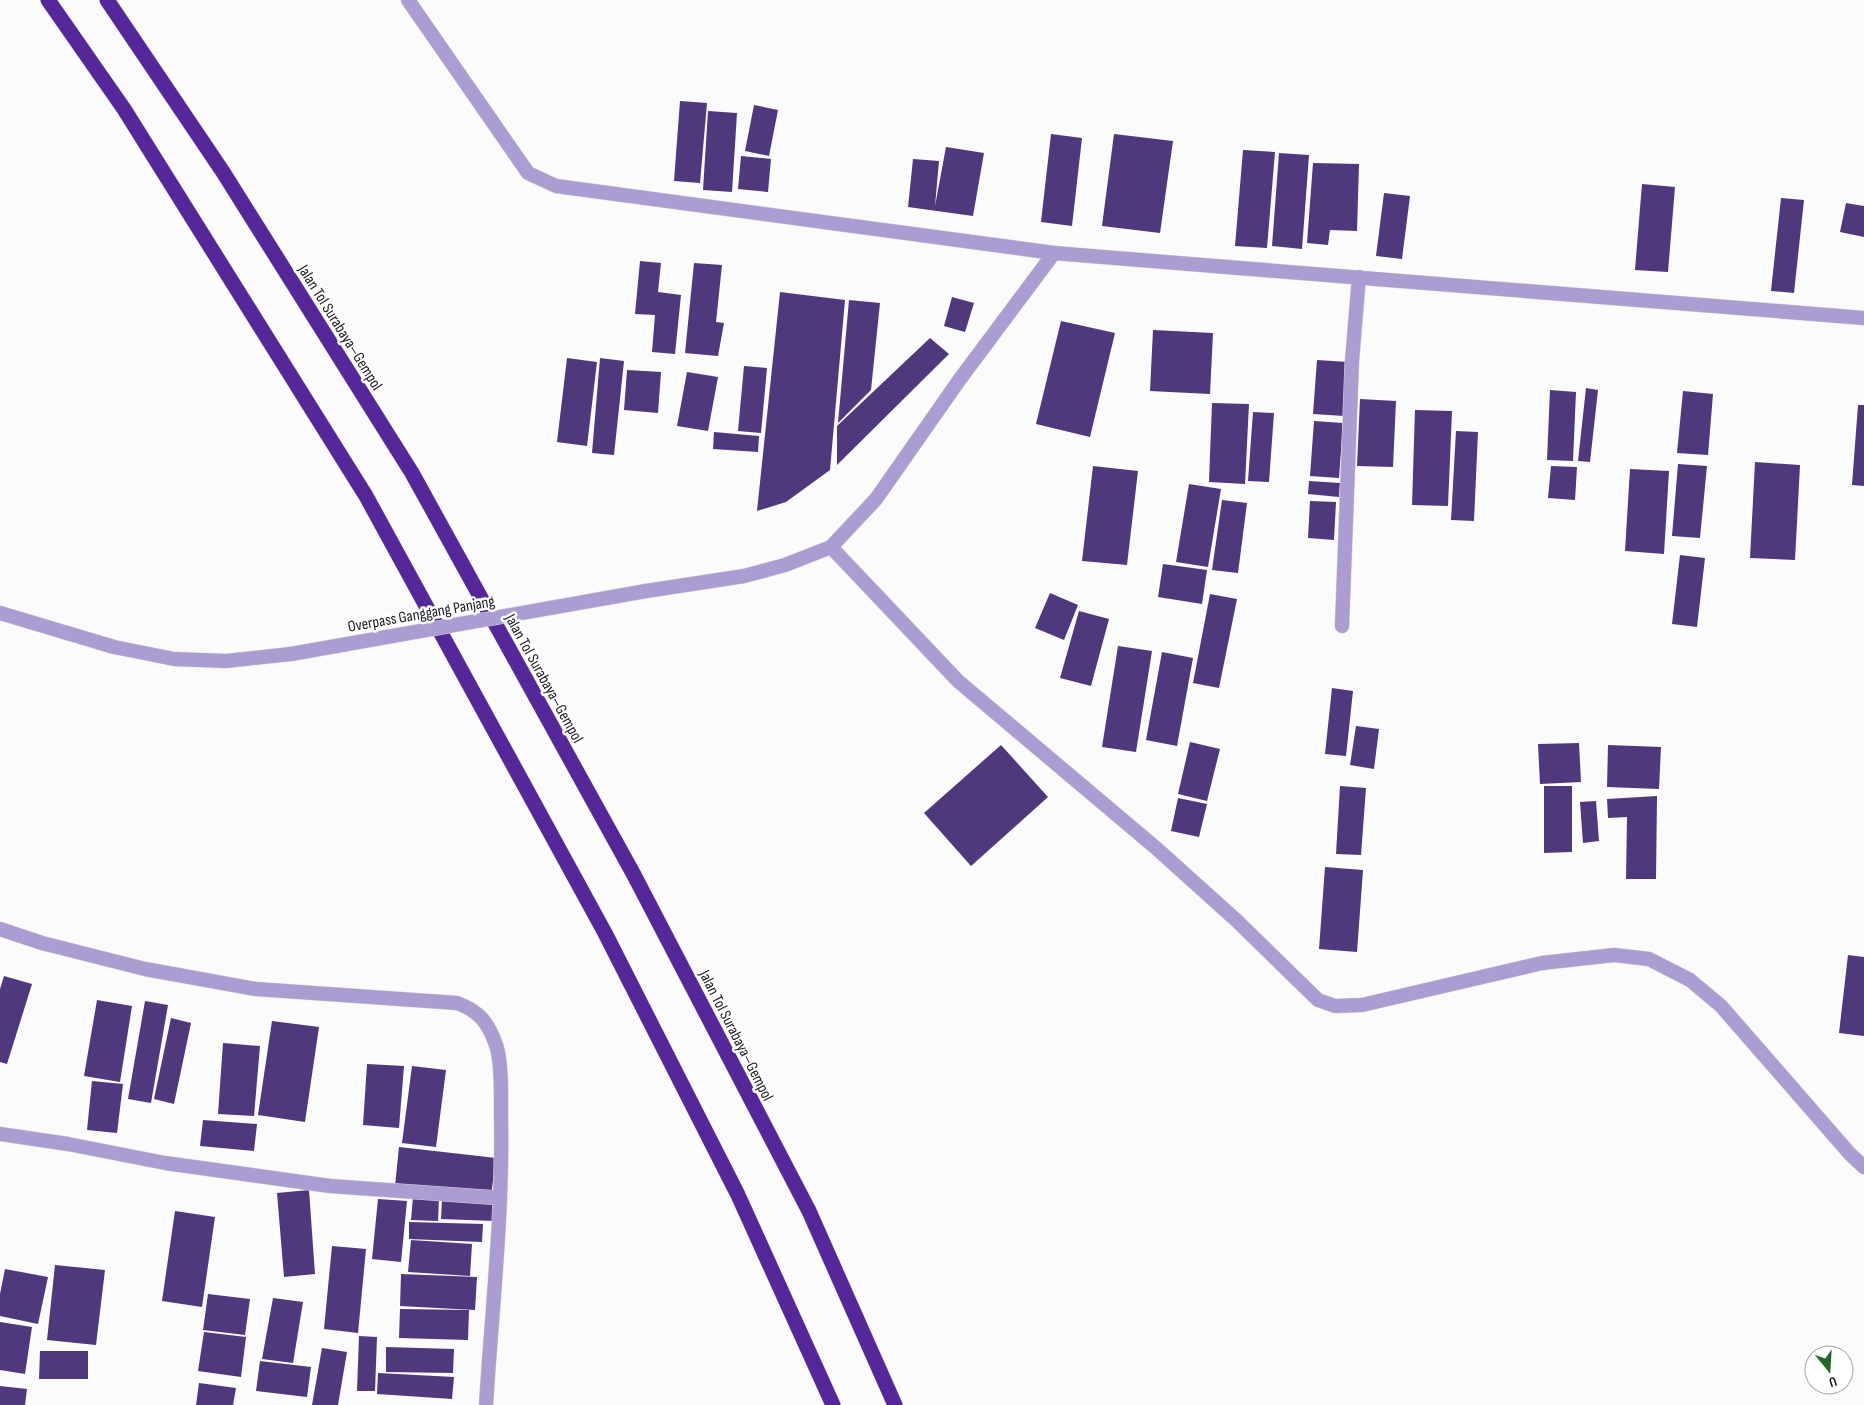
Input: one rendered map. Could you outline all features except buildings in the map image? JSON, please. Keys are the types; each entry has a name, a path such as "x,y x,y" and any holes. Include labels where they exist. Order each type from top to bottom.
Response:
{"highway":[{"path":"48,0 124,109 366,496 610,942 738,1195 833,1405"},
{"name":"Jalan Tol Surabaya–Gempol","path":"106,0 223,172 412,473 634,875 800,1193 895,1405"}],"street":[{"path":"408,0 528,173 556,186 1054,253 1594,298 1864,318"},
{"path":"1054,253 960,379 876,499 831,547 958,681 1156,848 1236,920 1318,1000 1335,1006 1362,1005 1542,964 1614,955 1649,959 1690,980 1721,1006 1850,1154 1864,1166"},
{"path":"1342,626 1352,361 1359,277"},
{"name":"Overpass Ganggang Panjang","path":"0,613 114,647 174,659 226,661 291,654 744,576 785,565 831,547"},
{"path":"0,929 42,943 145,969 256,989 457,1002 471,1008 486,1023 497,1046 501,1087 502,1164 486,1405"},
{"path":"0,1134 68,1144 165,1163 330,1186 500,1198"}]}
